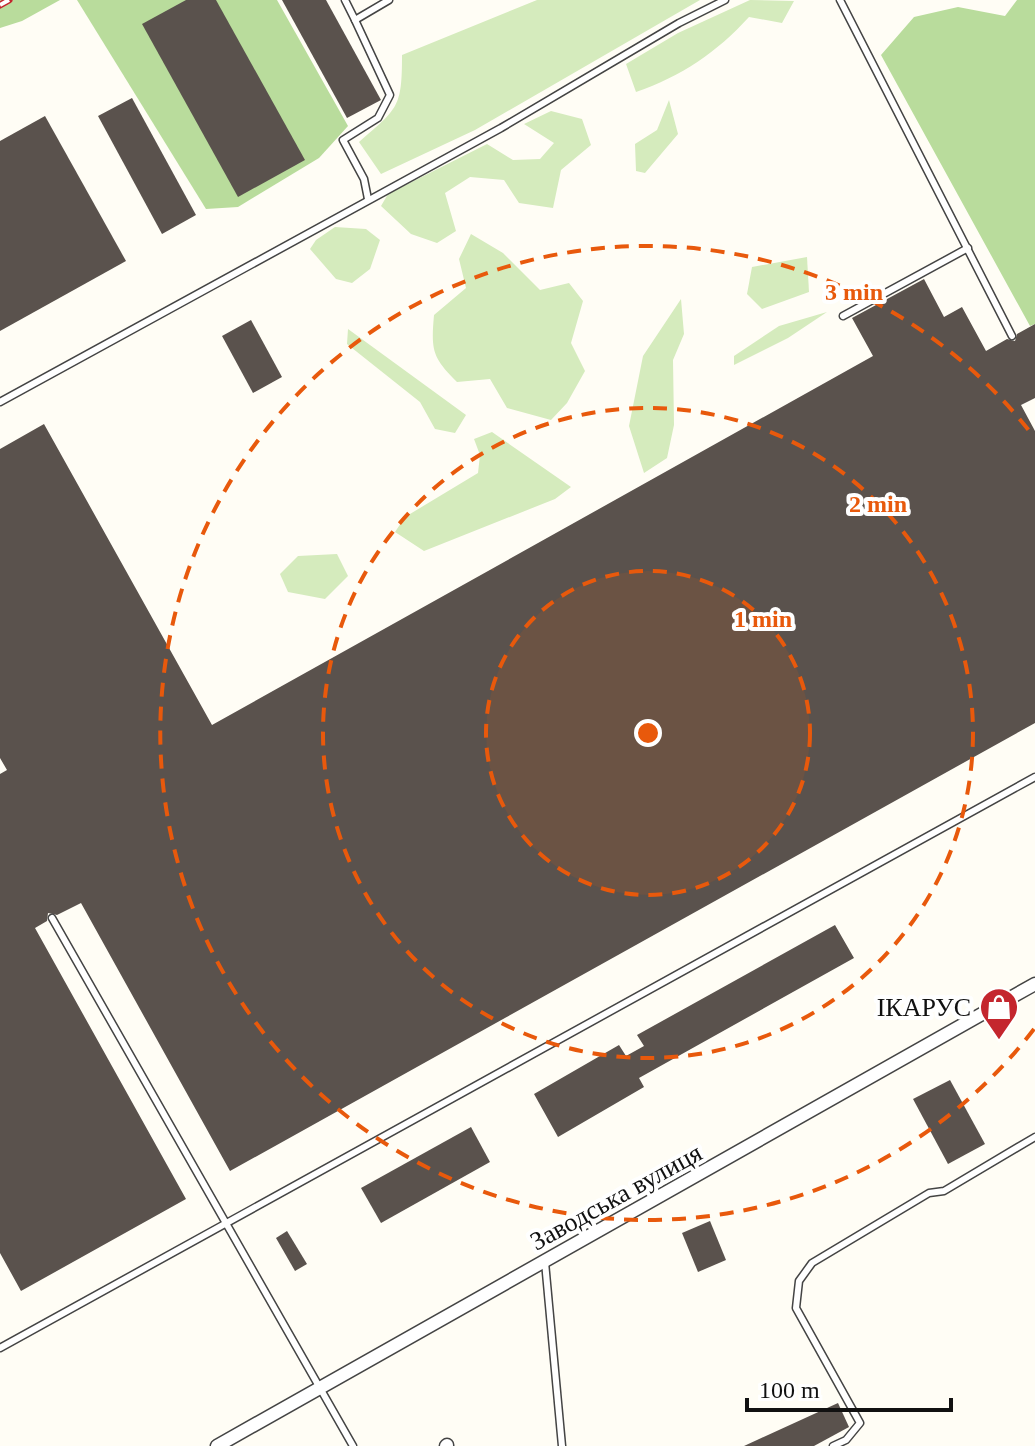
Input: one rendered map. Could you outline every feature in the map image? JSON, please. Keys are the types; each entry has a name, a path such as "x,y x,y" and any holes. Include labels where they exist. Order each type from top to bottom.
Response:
{"street":[{"name":"Заводська вулиця","path":"217,1446 1035,984"}],"lane":[{"path":"345,0 390,95 378,118 343,140 364,179 368,199"},
{"path":"355,20 389,0"},
{"path":"0,402 515,121 679,23 725,0"},
{"path":"840,0 1012,336"},
{"path":"843,316 968,248"},
{"path":"0,1348 1035,777"},
{"path":"52,918 353,1446"},
{"path":"835,1446 846,1440 860,1423 796,1308 799,1281 812,1263 929,1193 944,1191 1035,1137"},
{"path":"545,1261 562,1446"}],"green space":[{"path":"0,0 60,0 22,21 0,28"},
{"path":"77,0 277,0 348,126 319,158 238,207 206,209"},
{"path":"537,0 700,0 475,130 381,174 359,142 395,106 401,86 402,55"},
{"path":"750,0 794,1 782,23 749,17 724,42 697,62 668,79 636,92 626,64 678,33"},
{"path":"1017,0 1035,0 1035,324 1030,326 881,55 914,17 958,7 1005,16"},
{"path":"669,100 678,134 645,173 636,171 635,144 657,130"},
{"path":"551,111 582,119 591,145 561,170 553,208 519,203 504,180 470,177 445,193 456,231 437,243 411,234 381,206 388,194 487,144 513,160 540,159 554,143 524,124"},
{"path":"335,227 366,229 380,240 370,269 352,283 336,279 310,249 316,240"},
{"path":"471,234 503,253 540,290 569,283 583,301 571,343 585,371 567,403 551,420 507,408 490,379 457,382 438,359 433,345 434,315 466,288 459,259"},
{"path":"807,257 809,292 762,309 747,294 752,267"},
{"path":"681,299 684,334 673,360 674,425 667,458 644,473 629,426 643,356"},
{"path":"827,312 788,338 734,365 734,356 779,326"},
{"path":"348,329 466,415 455,433 435,429 420,402 347,344"},
{"path":"492,432 571,487 555,499 424,551 395,532 405,517 478,473 480,455 474,439"},
{"path":"337,554 348,576 325,599 288,592 280,574 298,556"}],"building":[{"path":"186,0 216,0 305,160 238,197 142,24"},
{"path":"282,0 326,0 381,100 347,118"},
{"path":"132,98 196,215 162,234 98,116"},
{"path":"45,116 126,261 0,331 0,141"},
{"path":"924,279 944,317 962,307 986,351 1007,339 1015,341 1017,334 1035,324 1035,398 1021,405 1035,431 1035,723 230,1171 81,903 57,915 48,913 47,921 35,928 186,1199 21,1291 0,1253 0,774 7,770 0,758 0,449 44,424 212,725 873,356 852,318"},
{"path":"251,320 282,377 253,393 222,336"},
{"path":"835,925 854,958 639,1078 644,1087 558,1137 534,1094 619,1045 626,1056 644,1046 637,1035"},
{"path":"950,1080 985,1144 948,1164 913,1099"},
{"path":"471,1127 490,1162 381,1223 361,1188"},
{"path":"710,1221 726,1260 698,1272 682,1233"},
{"path":"287,1231 307,1264 295,1271 276,1238"},
{"path":"838,1403 849,1427 814,1446 744,1446"}],"railway":[{"path":"0,5 9,0"}],"place":[{"name":"ІКАРУС","path":"999,1041"}]}
